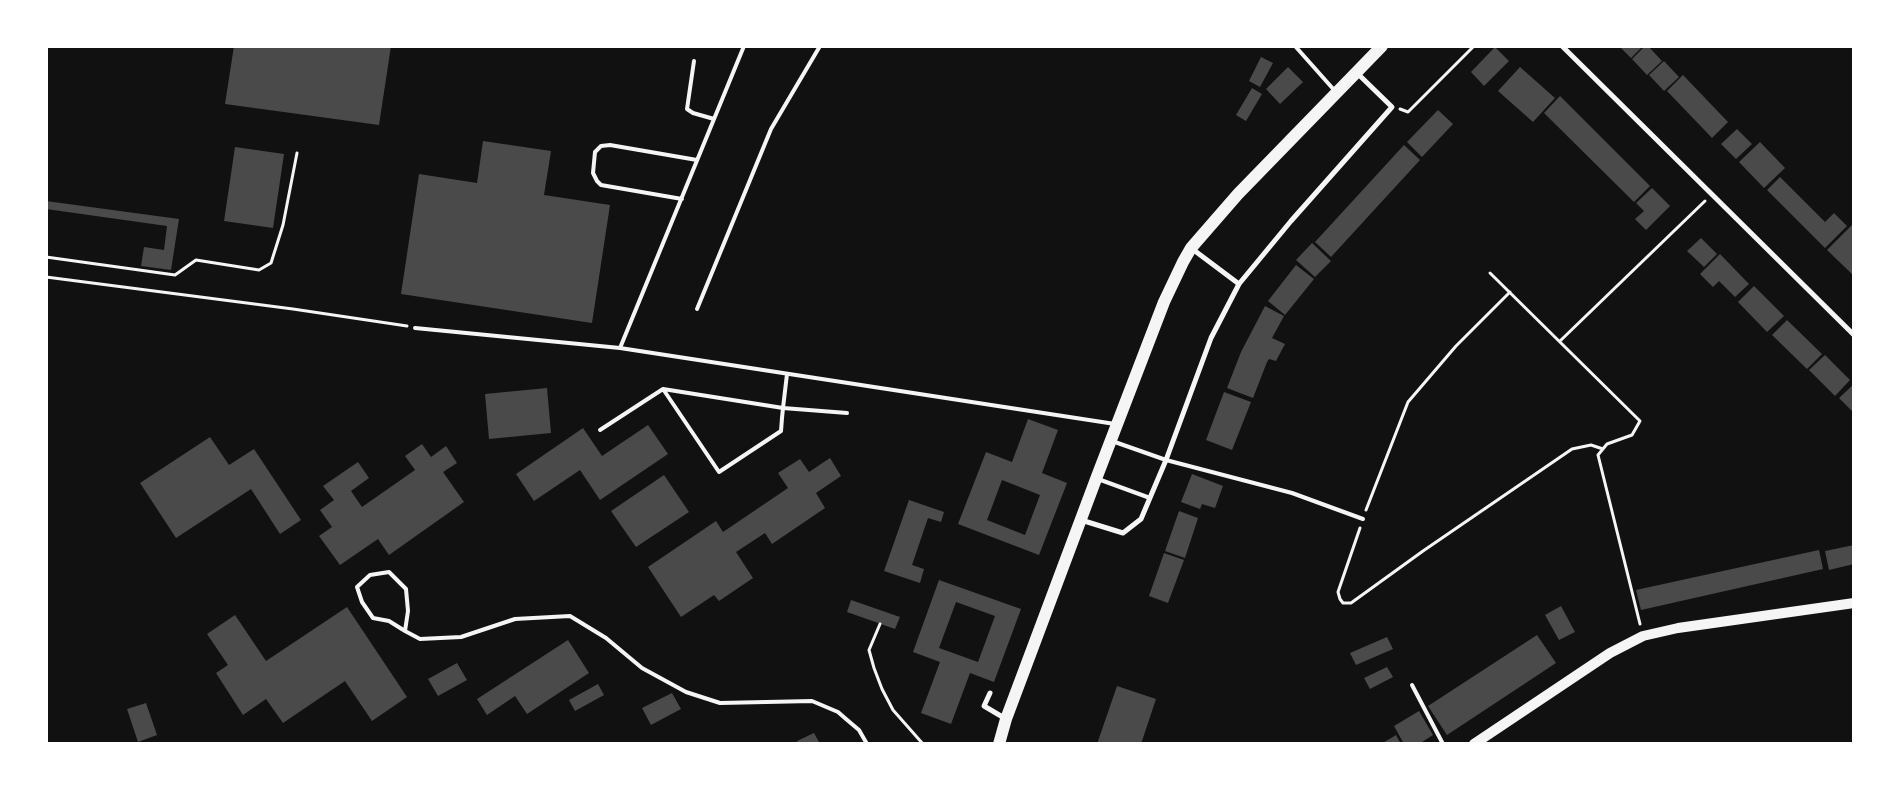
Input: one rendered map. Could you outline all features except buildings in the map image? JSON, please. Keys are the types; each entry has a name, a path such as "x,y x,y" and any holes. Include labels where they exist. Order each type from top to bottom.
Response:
{"main road":[{"path":"999,744 1006,719 1164,302 1191,248 1238,194 1382,46"},
{"path":"1474,744 1610,653 1643,636 1678,628 1854,603"}],"street":[{"path":"1562,46 1854,335"},
{"path":"1081,520 1124,533 1141,519 1166,460 1211,338 1238,284 1392,106 1356,72"},
{"path":"1191,248 1238,284"},
{"path":"990,693 984,706 1006,719"}],"lane":[{"path":"620,348 744,46"},
{"path":"697,309 771,129 820,46"},
{"path":"1294,46 1336,92"},
{"path":"694,61 687,109 693,113 714,119"},
{"path":"682,199 601,185 596,181 593,173 595,152 600,146 610,145 697,160"},
{"path":"415,328 620,348 1117,425"},
{"path":"663,389 719,472 781,431 787,374"},
{"path":"600,430 663,389 783,408 847,413"},
{"path":"1111,441 1166,460 1292,493 1363,519"},
{"path":"1096,479 1150,498"},
{"path":"405,631 408,611 406,589 390,572 370,575 357,587 362,602 373,618 388,621 405,631 420,639 461,637 515,618 570,616 606,638 642,668 686,692 720,703 812,701 842,715 859,730 867,744"},
{"path":"1412,686 1443,744"}],"path":[{"path":"1392,106 1408,112 1474,46"},
{"path":"46,257 175,274 196,260 258,270 270,263 283,225 298,154"},
{"path":"1560,341 1712,194"},
{"path":"1490,273 1640,421 1632,435 1607,444 1598,455 1618,529 1631,593 1643,636"},
{"path":"46,277 283,308 415,328"},
{"path":"1510,292 1456,346 1408,402 1387,452 1363,519 1338,592 1340,599 1343,602 1351,603 1572,449 1591,445 1603,449"},
{"path":"880,624 869,650 879,682 893,710 923,744"}]}
